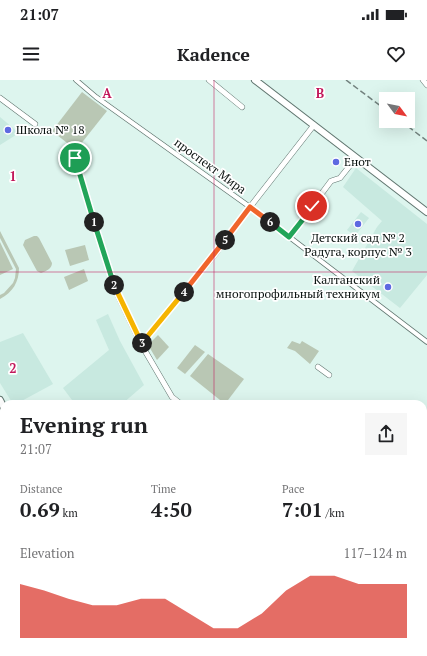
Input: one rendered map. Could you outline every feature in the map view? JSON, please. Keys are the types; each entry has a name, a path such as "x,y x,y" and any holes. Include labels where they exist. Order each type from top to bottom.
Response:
{"street":[{"name":"проспект Мира","path":"76,80 96,97 250,207 427,342"},
{"path":"209,80 242,107"},
{"path":"255,80 427,212"},
{"path":"423,80 427,85"},
{"path":"0,98 36,124"},
{"path":"142,344 216,253 314,125"},
{"path":"75,158 114,287 142,344 172,397 176,400"},
{"path":"289,237 331,181 340,178 356,158"},
{"path":"318,367 329,375"}],"shaded area":[{"path":"82,92 107,111 76,150 52,131"},
{"name":"Школа № 18","path":"0,117 19,133 0,145"},
{"path":"356,168 427,224 427,275 400,308 352,271 377,227 382,221 343,187"},
{"name":"Детский сад № 2 Радуга, корпус № 3","path":"361,212 369,218 355,236 347,230"},
{"path":"0,231 19,268 19,273 12,290 0,299 0,295 4,293 13,283 16,269 0,238"},
{"path":"34,236 39,238 52,263 47,271 41,273 37,271 23,245 25,240"},
{"path":"0,242 13,269 0,275"},
{"path":"85,245 89,260 70,266 65,250"},
{"path":"84,269 88,281 69,290 64,277"},
{"path":"108,314 120,341 144,385 127,400 72,400 63,388 109,350 96,320"},
{"path":"23,333 53,384 23,400 11,400 0,383 0,342"},
{"path":"158,335 169,347 157,360 148,345"},
{"path":"292,341 300,344 302,341 319,351 310,364 295,351 287,348"},
{"path":"195,345 205,352 185,374 177,368"},
{"path":"208,354 244,379 228,400 220,400 190,376"}],"railway":[{"path":"346,80 379,105"},
{"path":"410,128 427,141"}],"place":[{"name":"Школа № 18","path":"8,130"},
{"name":"Енот","path":"336,162"},
{"name":"Детский сад № 2 Радуга, корпус № 3","path":"358,224"},
{"name":"Калтанский многопрофильный техникум","path":"388,287"}],"route":[{"path":"75,158 114,287 142,344 216,253 250,207 289,237 312,206"}]}
